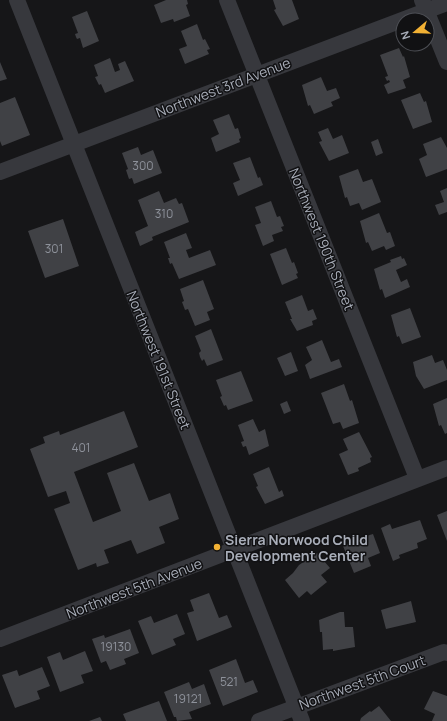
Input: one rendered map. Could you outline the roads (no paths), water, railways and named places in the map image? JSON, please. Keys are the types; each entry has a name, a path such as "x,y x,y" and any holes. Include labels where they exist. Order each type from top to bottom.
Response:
{"street":[{"name":"Northwest 191st Street","path":"17,0 299,714"},
{"name":"Northwest 190th Street","path":"228,0 417,478"},
{"name":"Northwest 3rd Avenue","path":"0,172 257,74 424,5 447,3"},
{"path":"424,5 447,62"},
{"name":"Northwest 5th Avenue","path":"0,638 417,478 447,468"},
{"name":"Northwest 5th Court","path":"259,721 299,714 445,652"}],"place":[{"name":"Sierra Norwood Child Development Center","path":"217,547"}]}
